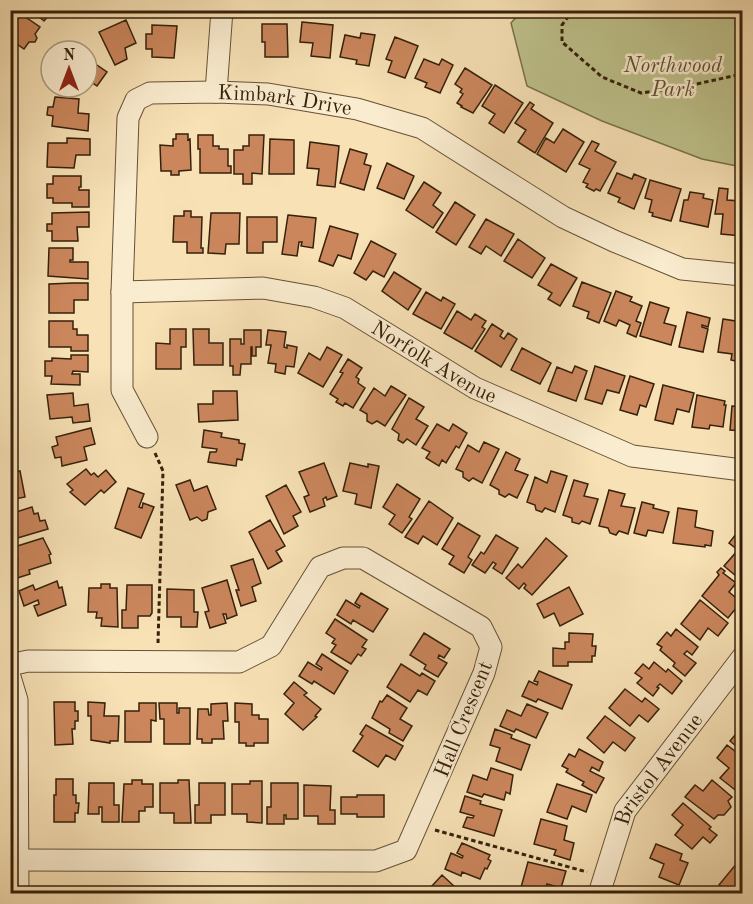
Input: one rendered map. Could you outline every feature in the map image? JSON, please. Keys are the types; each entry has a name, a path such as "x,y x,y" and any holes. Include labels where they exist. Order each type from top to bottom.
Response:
{"street":[{"path":"216,92 222,10"},
{"name":"Kimbark Drive","path":"147,437 122,390 128,118 136,100 150,93 268,94 357,109 422,128 563,217 614,241 682,269 742,275"},
{"name":"Norfolk Avenue","path":"123,292 263,288 314,297 345,308 476,388 632,456 742,470"},
{"name":"Hall Crescent","path":"10,665 28,661 239,662 271,646 320,567 343,558 363,558 480,627 491,647 484,672 406,850 376,861 19,860"},
{"name":"Bristol Avenue","path":"606,888 625,811 742,658"},
{"path":"10,677 17,700 18,894"}],"path":[{"path":"573,10 562,25 562,42 602,76 641,93 683,87 742,74"},
{"path":"147,437 163,471 158,663"},
{"path":"418,825 606,888"}],"green space":[{"name":"Northwood Park","path":"522,11 742,11 742,167 702,159 602,121 527,86 511,23"}],"building":[{"path":"10,10 19,10 18,12 40,27 35,34 37,38 35,42 29,42 24,49 10,39"},
{"path":"31,10 58,10 58,12 55,16 49,15 44,21"},
{"path":"126,20 136,43 125,48 127,59 115,65 99,32"},
{"path":"302,22 333,25 330,58 311,56 313,43 300,42"},
{"path":"262,24 287,24 288,57 265,57"},
{"path":"152,25 177,26 174,58 152,57 152,49 146,49 146,34 152,34"},
{"path":"361,33 375,35 369,66 356,64 357,60 340,57 345,35 360,38"},
{"path":"395,37 418,46 405,78 388,72 392,61 386,59"},
{"path":"424,59 439,65 442,59 453,65 440,93 425,87 427,83 415,78"},
{"path":"99,66 107,72 99,83"},
{"path":"465,68 492,85 473,113 457,103 463,94 460,92 462,89 455,84"},
{"path":"495,85 523,103 504,133 489,123 495,114 482,106"},
{"path":"55,99 79,99 78,113 89,114 88,131 52,126 53,116 47,115 48,107 53,107"},
{"path":"530,102 534,105 531,109 553,123 535,153 518,142 526,130 515,123"},
{"path":"563,129 584,142 566,172 537,154 546,138 554,143"},
{"path":"176,134 188,134 191,170 179,171 179,175 171,175 171,171 161,171 160,145 173,146"},
{"path":"198,135 213,135 213,146 228,149 228,166 231,166 231,173 200,173"},
{"path":"249,135 264,135 262,174 252,173 252,184 243,184 243,174 234,174 234,150 243,150 243,146 249,146"},
{"path":"67,138 90,139 90,155 76,155 74,168 47,167 48,143 67,143"},
{"path":"270,139 294,140 294,174 269,174"},
{"path":"592,141 599,144 595,151 616,162 600,191 586,187 588,184 583,182 590,169 579,164"},
{"path":"310,142 339,146 335,187 317,185 319,169 307,168"},
{"path":"350,149 367,154 364,164 371,166 364,190 340,183"},
{"path":"387,163 414,176 404,199 377,188"},
{"path":"617,173 632,179 634,174 646,179 634,209 618,202 620,198 608,193"},
{"path":"53,176 81,176 79,190 89,190 89,207 72,207 72,203 53,203 53,198 47,198 47,184 53,184"},
{"path":"650,180 681,189 671,221 652,216 653,213 649,212 652,200 645,198"},
{"path":"424,182 441,193 433,205 443,213 433,228 406,210"},
{"path":"719,188 728,189 727,200 742,201 742,236 721,234 723,214 715,214"},
{"path":"690,192 704,194 703,198 713,200 708,227 680,221 684,200 688,200"},
{"path":"455,202 475,215 456,245 436,232"},
{"path":"184,211 191,211 191,217 202,217 201,248 203,248 203,253 187,253 187,242 173,242 174,216 184,216"},
{"path":"89,212 89,227 77,227 78,241 52,241 52,231 47,231 47,224 52,224 52,213"},
{"path":"211,213 240,213 239,244 226,244 225,254 208,253"},
{"path":"288,215 316,218 313,248 301,246 302,242 299,242 297,256 282,254"},
{"path":"247,217 277,217 277,242 263,242 263,253 247,253"},
{"path":"486,219 514,234 501,256 486,246 481,254 469,247"},
{"path":"330,226 358,234 351,259 338,255 333,266 319,261"},
{"path":"518,239 545,258 532,278 504,261"},
{"path":"371,241 396,254 384,277 373,271 366,280 354,273"},
{"path":"49,248 73,248 73,260 70,262 88,262 88,279 48,276"},
{"path":"551,264 577,278 560,306 548,299 552,293 538,285"},
{"path":"394,272 421,289 408,310 382,291"},
{"path":"582,282 611,293 599,323 587,318 589,312 573,306"},
{"path":"88,283 88,300 74,300 74,313 49,313 49,284"},
{"path":"616,291 632,297 630,301 642,306 636,321 641,323 636,337 627,333 630,325 619,320 616,326 604,321"},
{"path":"426,292 441,301 443,297 455,304 441,329 413,314"},
{"path":"650,302 669,308 664,323 676,326 671,345 640,336"},
{"path":"457,311 471,320 475,314 486,321 482,327 485,329 472,349 444,333"},
{"path":"687,312 710,318 708,327 702,325 708,329 703,352 679,347"},
{"path":"723,319 742,322 740,362 731,360 732,354 718,352"},
{"path":"49,321 73,321 73,329 77,329 77,335 88,335 88,351 71,351 71,347 49,347"},
{"path":"492,324 503,331 500,336 504,339 508,333 517,339 501,367 475,351"},
{"path":"170,329 186,329 186,347 181,347 181,369 156,369 156,343 170,344"},
{"path":"193,329 209,329 209,343 223,343 223,365 194,365"},
{"path":"244,330 261,330 261,347 256,347 256,356 252,356 251,347 251,364 241,364 240,375 233,375 233,366 230,366 230,339 241,339 241,344 244,344"},
{"path":"268,330 286,332 284,347 287,348 287,345 297,347 294,367 286,366 285,374 275,372 276,364 268,363 271,345 266,345"},
{"path":"327,347 342,355 323,387 298,373 309,353 320,360"},
{"path":"522,348 551,363 540,384 511,370"},
{"path":"71,355 88,355 88,372 73,371 72,374 80,374 80,385 51,384 52,376 45,376 45,361 52,361 52,358 71,359"},
{"path":"348,359 362,368 356,377 359,379 358,383 365,388 353,408 345,403 343,406 336,402 338,399 330,394 343,373 340,372"},
{"path":"575,366 587,371 576,401 548,391 557,367 572,373"},
{"path":"595,366 625,376 619,393 607,390 602,404 585,399"},
{"path":"630,376 654,384 646,407 640,405 637,415 620,410"},
{"path":"663,385 694,393 689,412 677,409 673,424 655,420"},
{"path":"391,386 406,395 385,426 377,421 372,424 367,421 367,414 360,410 374,388 385,396"},
{"path":"213,391 237,391 238,420 199,422 198,404 213,404"},
{"path":"73,393 74,406 88,404 90,421 73,423 72,417 50,419 47,395"},
{"path":"697,395 725,401 723,427 710,425 709,429 692,427"},
{"path":"409,398 424,407 416,419 428,426 416,445 407,439 403,443 398,440 399,434 392,429"},
{"path":"732,406 742,407 742,431 730,430"},
{"path":"437,424 449,431 453,424 467,433 459,448 456,446 446,463 442,460 439,466 426,458 430,452 422,448"},
{"path":"91,428 95,444 84,447 87,460 62,466 61,457 55,458 52,447 58,445 56,437"},
{"path":"204,430 222,433 221,437 239,440 239,443 245,444 242,460 237,459 236,466 208,462 210,452 216,452 217,449 202,447"},
{"path":"11,439 17,455 14,456 16,464 10,465"},
{"path":"484,442 499,449 482,483 473,478 469,481 463,477 463,472 456,469 468,445 479,452"},
{"path":"506,452 520,459 515,470 528,475 517,498 509,494 505,497 490,485"},
{"path":"324,463 337,496 327,500 326,497 323,499 325,506 310,512 304,497 309,495 299,472"},
{"path":"350,463 368,467 368,464 379,466 371,508 355,504 357,494 343,491"},
{"path":"86,469 91,475 94,473 98,477 106,470 116,482 104,493 101,490 85,505 70,492 73,490 67,484"},
{"path":"20,471 25,497 10,500 10,473"},
{"path":"551,471 567,476 555,512 545,508 542,512 536,510 535,505 527,502 535,477 547,483"},
{"path":"190,480 194,491 207,486 216,509 208,512 207,519 202,521 197,517 190,520 176,485"},
{"path":"574,480 588,484 584,496 598,499 590,524 582,521 579,524 572,522 572,518 563,515"},
{"path":"397,484 420,499 409,517 412,519 402,533 389,524 395,515 383,507"},
{"path":"286,485 301,512 293,516 298,526 284,534 266,496"},
{"path":"128,488 144,494 139,507 142,508 143,503 154,507 141,538 115,528"},
{"path":"609,490 625,494 621,506 635,508 628,534 619,531 616,535 610,533 608,528 599,526"},
{"path":"429,501 453,518 437,545 423,536 418,544 405,537"},
{"path":"642,502 654,505 653,508 669,512 663,533 648,530 646,536 634,533"},
{"path":"32,507 34,514 38,513 40,521 45,520 48,529 14,539 10,528 10,514"},
{"path":"678,508 697,511 695,527 713,531 711,546 673,543"},
{"path":"270,520 285,546 276,551 282,561 268,569 249,532"},
{"path":"458,523 480,536 468,557 472,560 464,573 449,564 454,556 442,549"},
{"path":"736,534 742,539 742,581 724,566 738,550 729,543"},
{"path":"496,535 518,548 502,574 493,568 496,564 493,562 485,573 472,565 481,552 484,554"},
{"path":"43,538 51,554 49,555 51,563 29,570 30,574 14,579 10,563 18,560 14,547"},
{"path":"546,538 567,556 532,595 524,588 526,585 524,583 519,589 506,578 518,564 522,568"},
{"path":"253,559 261,583 252,587 256,601 241,606 236,590 239,590 231,566"},
{"path":"721,568 725,571 723,573 736,583 729,592 741,602 728,618 702,596 719,575 717,572"},
{"path":"227,580 237,615 227,619 226,614 223,614 226,623 210,628 205,612 209,611 202,588"},
{"path":"57,581 59,588 62,587 66,605 38,616 34,606 39,604 38,600 24,606 19,591 33,585 35,590"},
{"path":"101,584 110,584 110,588 117,588 118,627 101,626 102,618 96,618 97,612 88,612 89,588 101,588"},
{"path":"127,585 152,585 152,613 150,616 138,616 138,628 122,628 122,610 126,610"},
{"path":"569,587 583,614 560,626 554,613 544,618 537,604"},
{"path":"167,589 194,590 194,612 198,612 197,627 181,627 181,617 167,617"},
{"path":"361,593 388,609 373,632 353,620 351,624 337,615 346,600 359,608 360,606 355,603"},
{"path":"700,600 728,623 718,636 708,628 700,640 681,624"},
{"path":"335,619 367,640 362,647 366,649 361,656 358,654 351,664 331,652 336,645 332,643 335,639 326,633"},
{"path":"676,629 698,647 692,655 687,651 684,654 696,663 685,676 673,666 675,663 660,650 662,647 657,644 667,632 671,636"},
{"path":"424,633 450,649 444,658 439,655 438,658 447,663 438,677 424,669 426,665 410,655"},
{"path":"569,633 593,634 592,646 596,646 592,662 568,662 568,666 553,666 553,648 565,649 565,642 569,642"},
{"path":"322,654 348,671 334,694 314,681 312,684 299,676 308,662 321,670 322,668 316,664"},
{"path":"654,662 666,672 668,669 682,681 672,694 660,684 653,696 637,683 642,678 635,673 643,664 649,669"},
{"path":"401,664 420,676 422,673 435,681 427,695 418,690 410,702 387,687"},
{"path":"539,671 572,685 562,709 538,699 536,702 522,696 529,681 537,685 538,682 534,681"},
{"path":"294,682 307,693 304,695 321,709 315,716 317,717 303,730 285,714 294,703 284,694"},
{"path":"625,689 642,702 645,698 659,709 648,722 639,715 630,726 609,708"},
{"path":"387,695 407,708 400,719 412,726 403,741 389,733 390,729 372,718 380,701 382,702"},
{"path":"54,702 75,702 78,721 75,721 75,729 72,729 73,744 55,745"},
{"path":"88,702 105,703 104,716 119,716 118,741 110,741 110,743 91,740 91,716 88,716"},
{"path":"139,703 156,703 156,721 151,720 151,742 125,742 125,711 139,711"},
{"path":"159,703 177,703 177,713 179,713 179,708 190,708 190,744 164,744 164,719 160,719"},
{"path":"227,703 228,721 223,721 224,739 212,739 212,743 202,743 202,739 197,739 198,709 208,709 211,715 211,704"},
{"path":"235,703 252,704 252,715 259,715 259,719 268,719 268,743 254,743 254,746 246,746 246,743 239,743 239,722 235,722"},
{"path":"527,704 548,713 536,738 516,729 514,732 500,726 507,710 521,716"},
{"path":"605,716 635,738 625,751 613,742 604,753 587,738"},
{"path":"366,725 403,746 395,760 386,755 378,767 353,751 363,736 360,734"},
{"path":"495,729 530,745 521,770 496,761 500,748 490,745"},
{"path":"742,729 742,751 730,741"},
{"path":"727,745 740,755 737,759 742,763 742,789 739,793 720,778 729,768 717,758"},
{"path":"579,749 603,762 599,771 592,767 590,771 604,778 596,793 582,785 584,782 566,772 568,769 562,766 569,754 575,757"},
{"path":"491,768 513,775 510,794 506,792 504,800 467,792 473,775 487,780"},
{"path":"56,779 73,779 73,795 76,795 76,803 79,803 78,813 75,813 75,822 54,822"},
{"path":"132,780 142,780 142,784 153,784 153,807 145,807 145,811 139,811 139,822 122,822 124,784 132,784"},
{"path":"178,780 189,780 191,823 174,823 174,813 160,813 160,783 178,783"},
{"path":"712,780 732,797 728,801 731,807 724,815 718,815 714,819 685,797 695,785 703,791"},
{"path":"250,781 262,781 262,823 247,822 247,814 232,814 232,784 250,784"},
{"path":"89,783 114,783 114,805 119,805 119,822 102,822 102,807 99,807 99,814 88,814"},
{"path":"199,783 225,783 225,815 211,815 211,823 195,823 195,805 199,805"},
{"path":"271,783 298,783 298,819 286,819 284,815 284,824 267,824 267,807 271,807"},
{"path":"557,784 592,795 586,812 572,806 567,819 547,812"},
{"path":"304,785 331,786 330,810 335,810 335,824 318,824 318,816 304,816"},
{"path":"357,795 384,795 384,817 357,817 357,814 341,814 341,797 357,797"},
{"path":"465,796 481,801 480,804 502,810 494,836 463,827 467,817 473,818 474,816 460,812"},
{"path":"683,803 717,835 710,843 703,837 692,849 675,835 683,825 672,815"},
{"path":"541,819 567,826 564,840 574,843 570,860 554,855 556,850 534,844"},
{"path":"462,843 490,855 488,859 491,861 480,879 462,872 461,876 445,869 451,853 462,858 463,856 457,853"},
{"path":"656,844 682,854 680,860 688,863 679,885 659,877 664,864 650,858"},
{"path":"528,862 566,871 561,888 547,884 545,894 520,891"},
{"path":"737,863 742,867 742,891 741,894 727,894 728,892 719,885"},
{"path":"442,875 454,886 452,889 457,894 438,894 431,887"}]}
